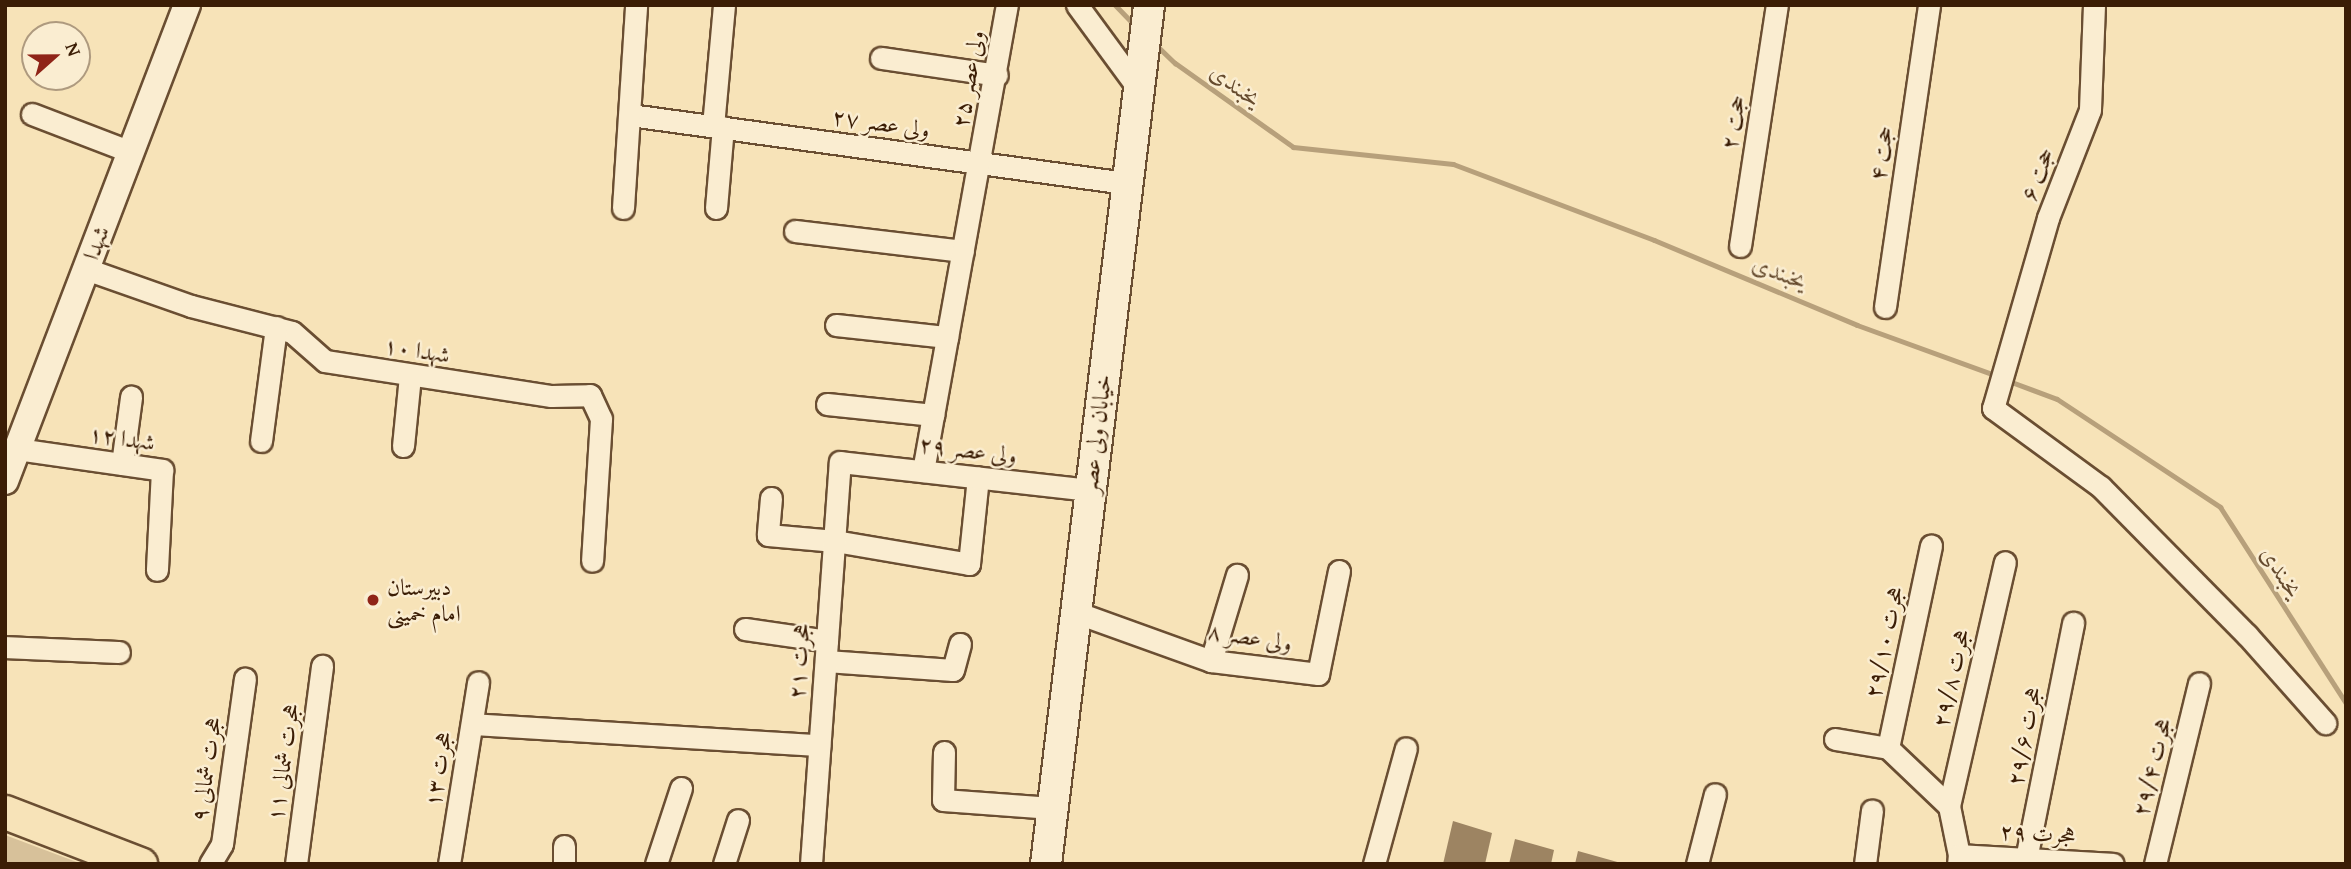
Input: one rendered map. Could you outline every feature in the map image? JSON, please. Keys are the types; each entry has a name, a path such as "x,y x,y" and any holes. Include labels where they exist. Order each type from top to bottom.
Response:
{"main road":[{"name":"خیابان ولی عصر","path":"1046,864 1149,5"},
{"path":"5,812 140,864"}],"street":[{"name":"شهدا","path":"5,481 187,5"},
{"path":"624,208 636,5"},
{"path":"716,208 724,5"},
{"name":"ولی عصر ۲۵","path":"923,471 1007,5"},
{"path":"1077,5 1138,87"},
{"name":"حجت ۲","path":"1740,246 1777,5"},
{"name":"حجت ۴","path":"1885,307 1929,5"},
{"name":"حجت ۶","path":"2094,5 2090,110 2048,218 1993,408 2101,487 2247,635 2325,723"},
{"path":"881,58 996,75"},
{"path":"32,114 131,152"},
{"name":"ولی عصر ۲۷","path":"630,115 1126,183"},
{"path":"795,231 963,251"},
{"name":"شهدا ۱۰","path":"86,268 191,306 292,332 325,361 551,396 590,395 601,419 592,561"},
{"path":"836,325 947,337"},
{"path":"261,441 276,327"},
{"path":"402,446 410,376"},
{"path":"122,464 131,397"},
{"path":"827,404 933,415"},
{"name":"شهدا ۱۲","path":"17,449 162,470 157,570"},
{"name":"ولی عصر ۲۹","path":"841,462 1090,490"},
{"name":"هجرت ۲۱","path":"811,864 841,462"},
{"path":"771,498 768,535 835,541 969,564 978,477"},
{"name":"هجرت ۲۹/۱۰","path":"1888,748 1931,546"},
{"name":"هجرت ۲۹/۸","path":"1949,806 2005,562"},
{"name":"ولی عصر ۸","path":"1075,612 1211,661 1318,674 1339,571"},
{"path":"1211,661 1237,575"},
{"name":"هجرت ۲۹/۶","path":"2026,859 2073,624"},
{"path":"746,629 827,651 953,670 960,644"},
{"path":"5,647 119,652"},
{"name":"هجرت شمالی ۱۱","path":"296,864 323,666"},
{"name":"هجرت شمالی ۹","path":"210,864 222,844 245,679"},
{"name":"هجرت ۱۳","path":"449,864 478,682"},
{"name":"هجرت ۲۹/۴","path":"2155,864 2199,683"},
{"path":"472,724 820,745"},
{"path":"1835,739 1888,748 1949,806"},
{"path":"1374,864 1406,748"},
{"path":"944,752 943,800 1052,808"},
{"path":"656,864 681,788"},
{"path":"1697,864 1714,794"},
{"name":"هجرت ۲۹","path":"1949,806 1959,859 2026,859 2113,864"},
{"path":"1866,864 1872,810"},
{"path":"724,864 738,820"}],"shaded area":[{"path":"5,835 82,864 5,864"}],"building":[{"path":"1453,821 1492,833 1485,864 1443,864"},
{"path":"1515,839 1554,850 1551,864 1509,864"},
{"path":"1578,851 1621,863 1575,864"}],"waterway":[{"name":"یخبندی","path":"1115,5 1137,28"},
{"name":"یخبندی","path":"1155,44 1175,63 1293,147 1453,164 1654,240 1857,325 1997,376"},
{"name":"یخبندی","path":"2006,380 2057,399 2220,507 2346,703"}],"place":[{"name":"دبیرستان امام خمینی","path":"373,600"}]}
